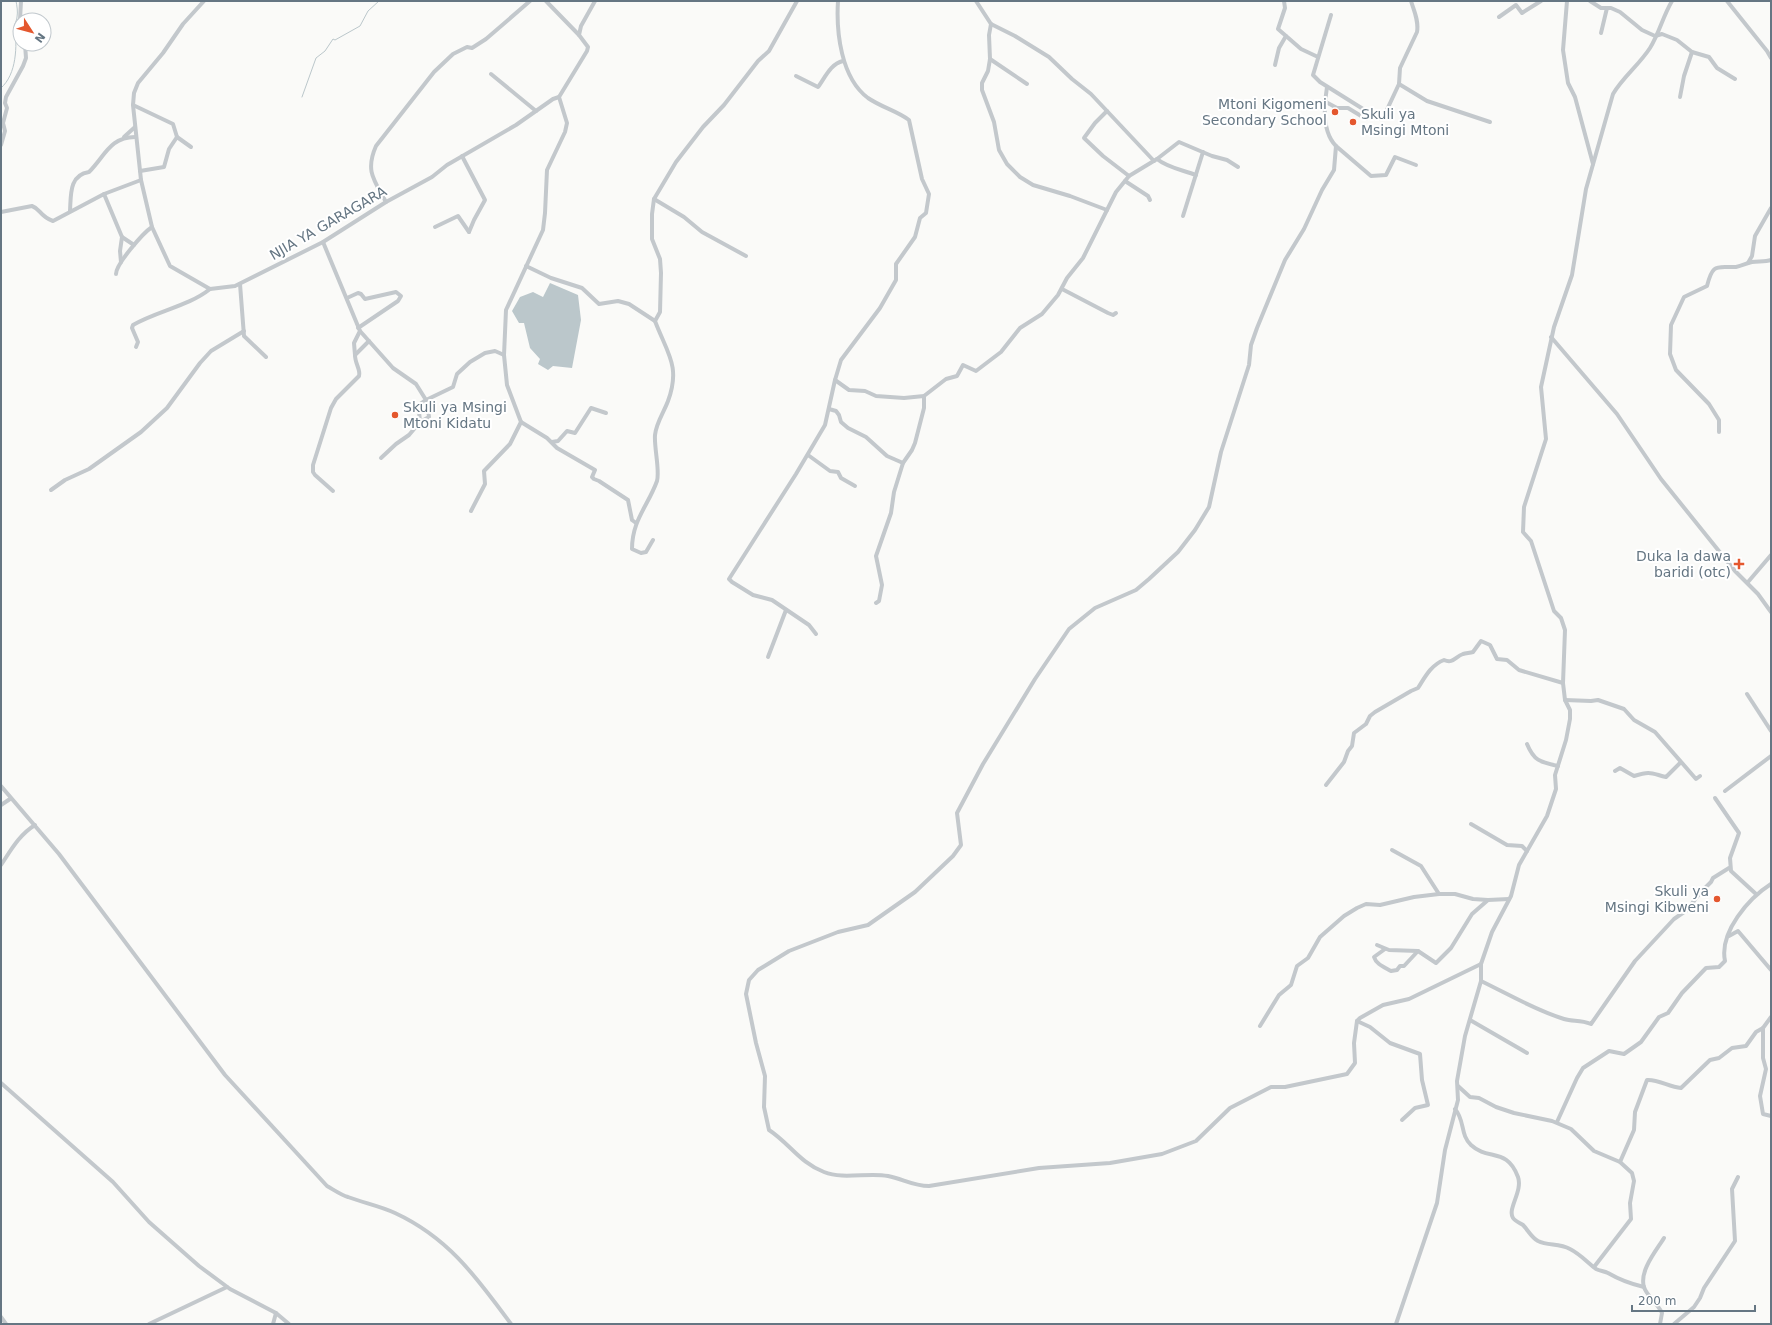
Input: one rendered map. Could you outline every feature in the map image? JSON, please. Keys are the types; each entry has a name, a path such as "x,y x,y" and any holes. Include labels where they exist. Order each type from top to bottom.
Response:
{"street":[{"path":"20,1 20,12"},
{"path":"136,347 138,342 132,328 133,324 165,310 197,299 210,289 170,266 152,227 141,180 135,137 133,105 134,93 138,83 164,53 183,24 204,1"},
{"path":"386,202 371,173 371,158 376,146 434,72 448,59 467,47 472,48 486,39 530,1"},
{"path":"546,1 579,35 588,47 588,51 559,97 567,123 565,132 547,170 543,230 506,310 504,355 507,385 521,422 552,442 557,448 595,470 592,477 594,480 599,481 628,500 632,520 636,523"},
{"path":"579,35 581,26 595,1"},
{"path":"655,320 660,312 661,273 660,259 652,239 652,214 654,199 680,156 703,127 724,105 758,61 769,51 798,1"},
{"path":"816,634 809,626 772,600 753,595 732,582 730,579 808,455 825,425 835,380 842,360 880,308 896,280 896,264 915,237 918,222 926,213 930,199 922,179 909,120 868,98 855,85 843,61 838,1"},
{"path":"976,1 991,24 1019,38 1049,57 1072,79 1091,94 1156,160 1170,168 1179,168 1196,175"},
{"path":"1284,1 1285,8 1278,29 1301,49 1318,57"},
{"path":"1330,15 1313,75 1327,87 1379,119 1382,118 1399,84 1400,68 1410,50 1418,27 1410,1"},
{"path":"1499,17 1516,5 1522,13 1541,1"},
{"path":"1567,1 1563,50 1568,83 1575,97 1594,164"},
{"path":"1590,1 1601,8 1607,8 1620,12 1642,30 1655,36 1662,34 1678,40 1692,52 1708,57 1717,68 1735,79"},
{"path":"1396,1324 1437,1203 1445,1150 1458,1100 1458,1086 1465,1036 1481,981 1481,964 1492,932 1509,899 1519,865 1547,816 1556,789 1558,766 1566,740 1570,719 1570,710 1565,700 1564,683 1565,630 1561,618 1554,611 1531,541 1523,532 1524,507 1546,439 1541,387 1551,337 1556,316 1562,307 1572,275 1586,189 1613,94 1621,80 1642,60 1651,47 1672,1"},
{"path":"1727,1 1768,51 1771,58"},
{"path":"1601,33 1607,8"},
{"path":"991,24 989,35 990,58 988,71 982,84 982,90 994,122 999,150 1020,178 1033,185 1070,196 1107,210"},
{"path":"1275,65 1279,48 1286,36"},
{"path":"1,145 5,131 3,123 7,108 5,103 6,97 23,66 26,58 26,52"},
{"path":"1680,97 1684,76 1692,52"},
{"path":"990,58 1027,84"},
{"path":"796,76 818,87 823,76 843,61"},
{"path":"491,74 536,111"},
{"path":"1399,84 1427,100 1490,122"},
{"path":"1327,87 1324,101 1330,140 1336,146 1371,176 1386,175 1395,157 1416,165"},
{"name":"NJIA YA GARAGARA","path":"210,289 240,284 323,242 386,202 432,177 462,156 553,99 559,97"},
{"path":"1324,101 1337,108 1348,108 1366,120 1369,117 1368,112"},
{"path":"133,105 173,124 177,137 191,147"},
{"path":"1108,111 1095,123 1084,138 1103,156 1129,176"},
{"path":"70,211 71,189 75,179 83,173 89,172 104,152 135,127"},
{"path":"124,137 135,137"},
{"path":"140,171 164,167 169,149 177,137"},
{"path":"835,380 850,390 865,391 876,396 904,398 924,396 946,379 956,377 963,365 976,371 1000,352 1020,328 1042,314 1062,289 1083,258 1099,229 1107,210 1129,176 1156,160 1179,142 1227,160 1238,167"},
{"path":"1336,146 1334,170 1322,190 1304,229 1285,260 1257,328 1251,345 1249,365 1221,452 1209,508 1195,530 1178,552 1150,579 1136,590 1095,608 1070,629 1035,679 983,764 957,813 960,845 953,856 915,892 868,925 838,932 789,952 758,970 750,980 746,994 756,1043 765,1076 764,1107 769,1130 782,1139 798,1157 825,1172 887,1176 915,1186 929,1186 1039,1168 1110,1163 1162,1154 1196,1141 1230,1108 1271,1087 1292,1086 1347,1074 1355,1063 1354,1043 1357,1021"},
{"path":"1183,216 1203,152"},
{"path":"435,227 458,216 469,232 485,200 462,156"},
{"path":"1,212 32,206 38,210 41,216 53,221 104,194 141,180"},
{"path":"1125,181 1148,196 1150,200"},
{"path":"104,194 122,237 120,251 121,262"},
{"path":"654,199 684,217 702,232 746,256"},
{"path":"1748,263 1752,256 1755,236 1771,208"},
{"path":"116,274 116,270 134,245 152,227"},
{"path":"122,237 134,245"},
{"path":"323,242 359,330 393,368 416,384 426,400"},
{"path":"1719,432 1719,420 1709,404 1676,370 1670,354 1671,325 1684,297 1707,286 1710,274 1716,268 1720,266 1738,267 1748,263 1771,260"},
{"path":"526,266 551,278 582,288 599,304 618,301 629,304 655,320 671,357 674,369 674,381 668,401 656,429 658,479 636,523 632,546 634,551 641,553 646,552 653,540"},
{"path":"240,284 244,336 266,357"},
{"path":"1062,289 1108,313 1113,315 1116,313"},
{"path":"333,491 314,475 313,469 331,408 336,399 359,376 359,370 355,363 354,343 359,330 398,301 401,296 396,292 365,299 358,293 346,298"},
{"path":"51,490 64,480 89,469 141,432 167,408 200,363 211,351 244,331"},
{"path":"1551,337 1617,414 1661,479 1735,571 1748,582 1771,612"},
{"path":"355,355 369,341"},
{"path":"420,422 420,403 453,387 456,374 470,362 485,353 494,351 504,355"},
{"path":"876,603 879,601 882,586 876,556 891,512 894,492 903,463 912,450 915,442 924,408 924,396"},
{"path":"381,458 396,444 409,435 420,422 429,417 429,414 425,408 419,408"},
{"path":"552,442 558,441 567,431 575,433 591,408 606,413"},
{"path":"829,410 836,411 839,414 841,422 848,428 866,437 887,456 903,463"},
{"path":"471,511 485,484 484,471 510,444 521,422"},
{"path":"808,455 830,471 838,472 841,478 855,486"},
{"path":"1748,582 1771,555"},
{"path":"768,657 786,610"},
{"path":"1326,785 1344,762 1348,751 1352,746 1354,733 1366,724 1370,716 1418,688 1430,668 1444,660 1449,662 1454,661 1464,653 1474,652 1481,641 1490,646 1498,659 1507,660 1519,670 1530,673 1538,678 1564,683"},
{"path":"1747,694 1771,731"},
{"path":"1565,700 1598,700 1624,709 1634,720 1655,732 1680,763 1696,779 1700,776"},
{"path":"1526,744 1532,756 1543,763 1558,766"},
{"path":"1725,791 1771,756"},
{"path":"1615,771 1620,768 1634,776 1646,772 1655,772 1666,777 1680,763"},
{"path":"1,786 10,799 59,854 225,1075 327,1186 346,1197 394,1213 423,1229 453,1251 483,1285 511,1324"},
{"path":"1715,798 1739,833 1730,858 1730,871 1756,894"},
{"path":"1,805 10,799"},
{"path":"1471,824 1507,845 1522,846 1527,851"},
{"path":"1,866 16,842 25,832 35,826"},
{"path":"1392,850 1421,866 1439,894"},
{"path":"1481,981 1525,1003 1565,1020 1578,1019 1591,1024 1635,961 1674,919 1688,910 1713,878 1729,868"},
{"path":"1557,1122 1583,1068 1609,1051 1624,1054 1649,1033 1657,1020 1668,1013 1682,993 1706,968 1719,968 1725,961 1723,953 1728,936 1738,915 1756,894 1771,884"},
{"path":"1260,1026 1279,995 1291,985 1297,966 1308,958 1320,937 1344,916 1366,904 1380,905 1414,897 1439,894 1455,894 1473,899 1509,899"},
{"path":"1377,945 1385,949 1402,952 1418,951 1436,963 1451,948 1472,914 1488,900"},
{"path":"1728,936 1738,931 1771,970"},
{"path":"1385,949 1374,957 1374,959 1377,963 1391,971 1396,970 1400,966 1404,966 1418,951"},
{"path":"1357,1021 1383,1005 1409,999 1481,964"},
{"path":"1620,1162 1634,1130 1635,1112 1647,1080 1653,1079 1672,1087 1681,1088 1706,1062 1719,1058 1728,1050 1746,1046 1756,1032 1763,1028 1771,1017"},
{"path":"1470,1020 1527,1053"},
{"path":"1357,1021 1370,1027 1390,1043 1411,1050 1421,1056 1422,1080 1428,1105 1415,1108 1402,1120"},
{"path":"1763,1028 1763,1058 1766,1069 1760,1096 1763,1114 1771,1116"},
{"path":"1,1083 113,1182 149,1222 199,1266 227,1287 276,1313 289,1324"},
{"path":"1458,1086 1470,1097 1479,1098 1496,1107 1514,1113 1557,1122 1577,1134 1594,1151 1620,1162 1632,1173 1634,1178 1630,1203 1632,1211 1631,1219 1594,1267"},
{"path":"1455,1109 1461,1118 1465,1138 1470,1144 1481,1151 1499,1156 1512,1165 1520,1185 1511,1212 1513,1218 1537,1241 1566,1247 1594,1267 1620,1281 1644,1287 1662,1312 1660,1324"},
{"path":"1674,1324 1694,1307 1704,1288 1735,1241 1732,1189 1738,1177"},
{"path":"1644,1287 1645,1275 1649,1261 1664,1238"},
{"path":"149,1324 227,1287"},
{"path":"273,1324 276,1313"},
{"path":"1,1317 6,1324"}],"shaded area":[{"path":"550,283 578,295 581,320 572,368 553,366 548,370 538,364 540,359 530,348 524,323 519,323 512,311 520,297 533,292 543,297"}],"waterway":[{"path":"1,88 10,75 15,59 15,23 17,18 16,1"},
{"path":"302,97 316,58 325,51 333,39 335,40 360,26 368,11 379,1"}],"place":[{"name":"Mtoni Kigomeni Secondary School","path":"1335,112"},
{"name":"Skuli ya Msingi Mtoni","path":"1353,122"},
{"name":"Skuli ya Msingi Mtoni Kidatu","path":"395,415"},
{"name":"Duka la dawa baridi (otc)","path":"1739,564"},
{"name":"Skuli ya Msingi Kibweni","path":"1717,899"}]}
